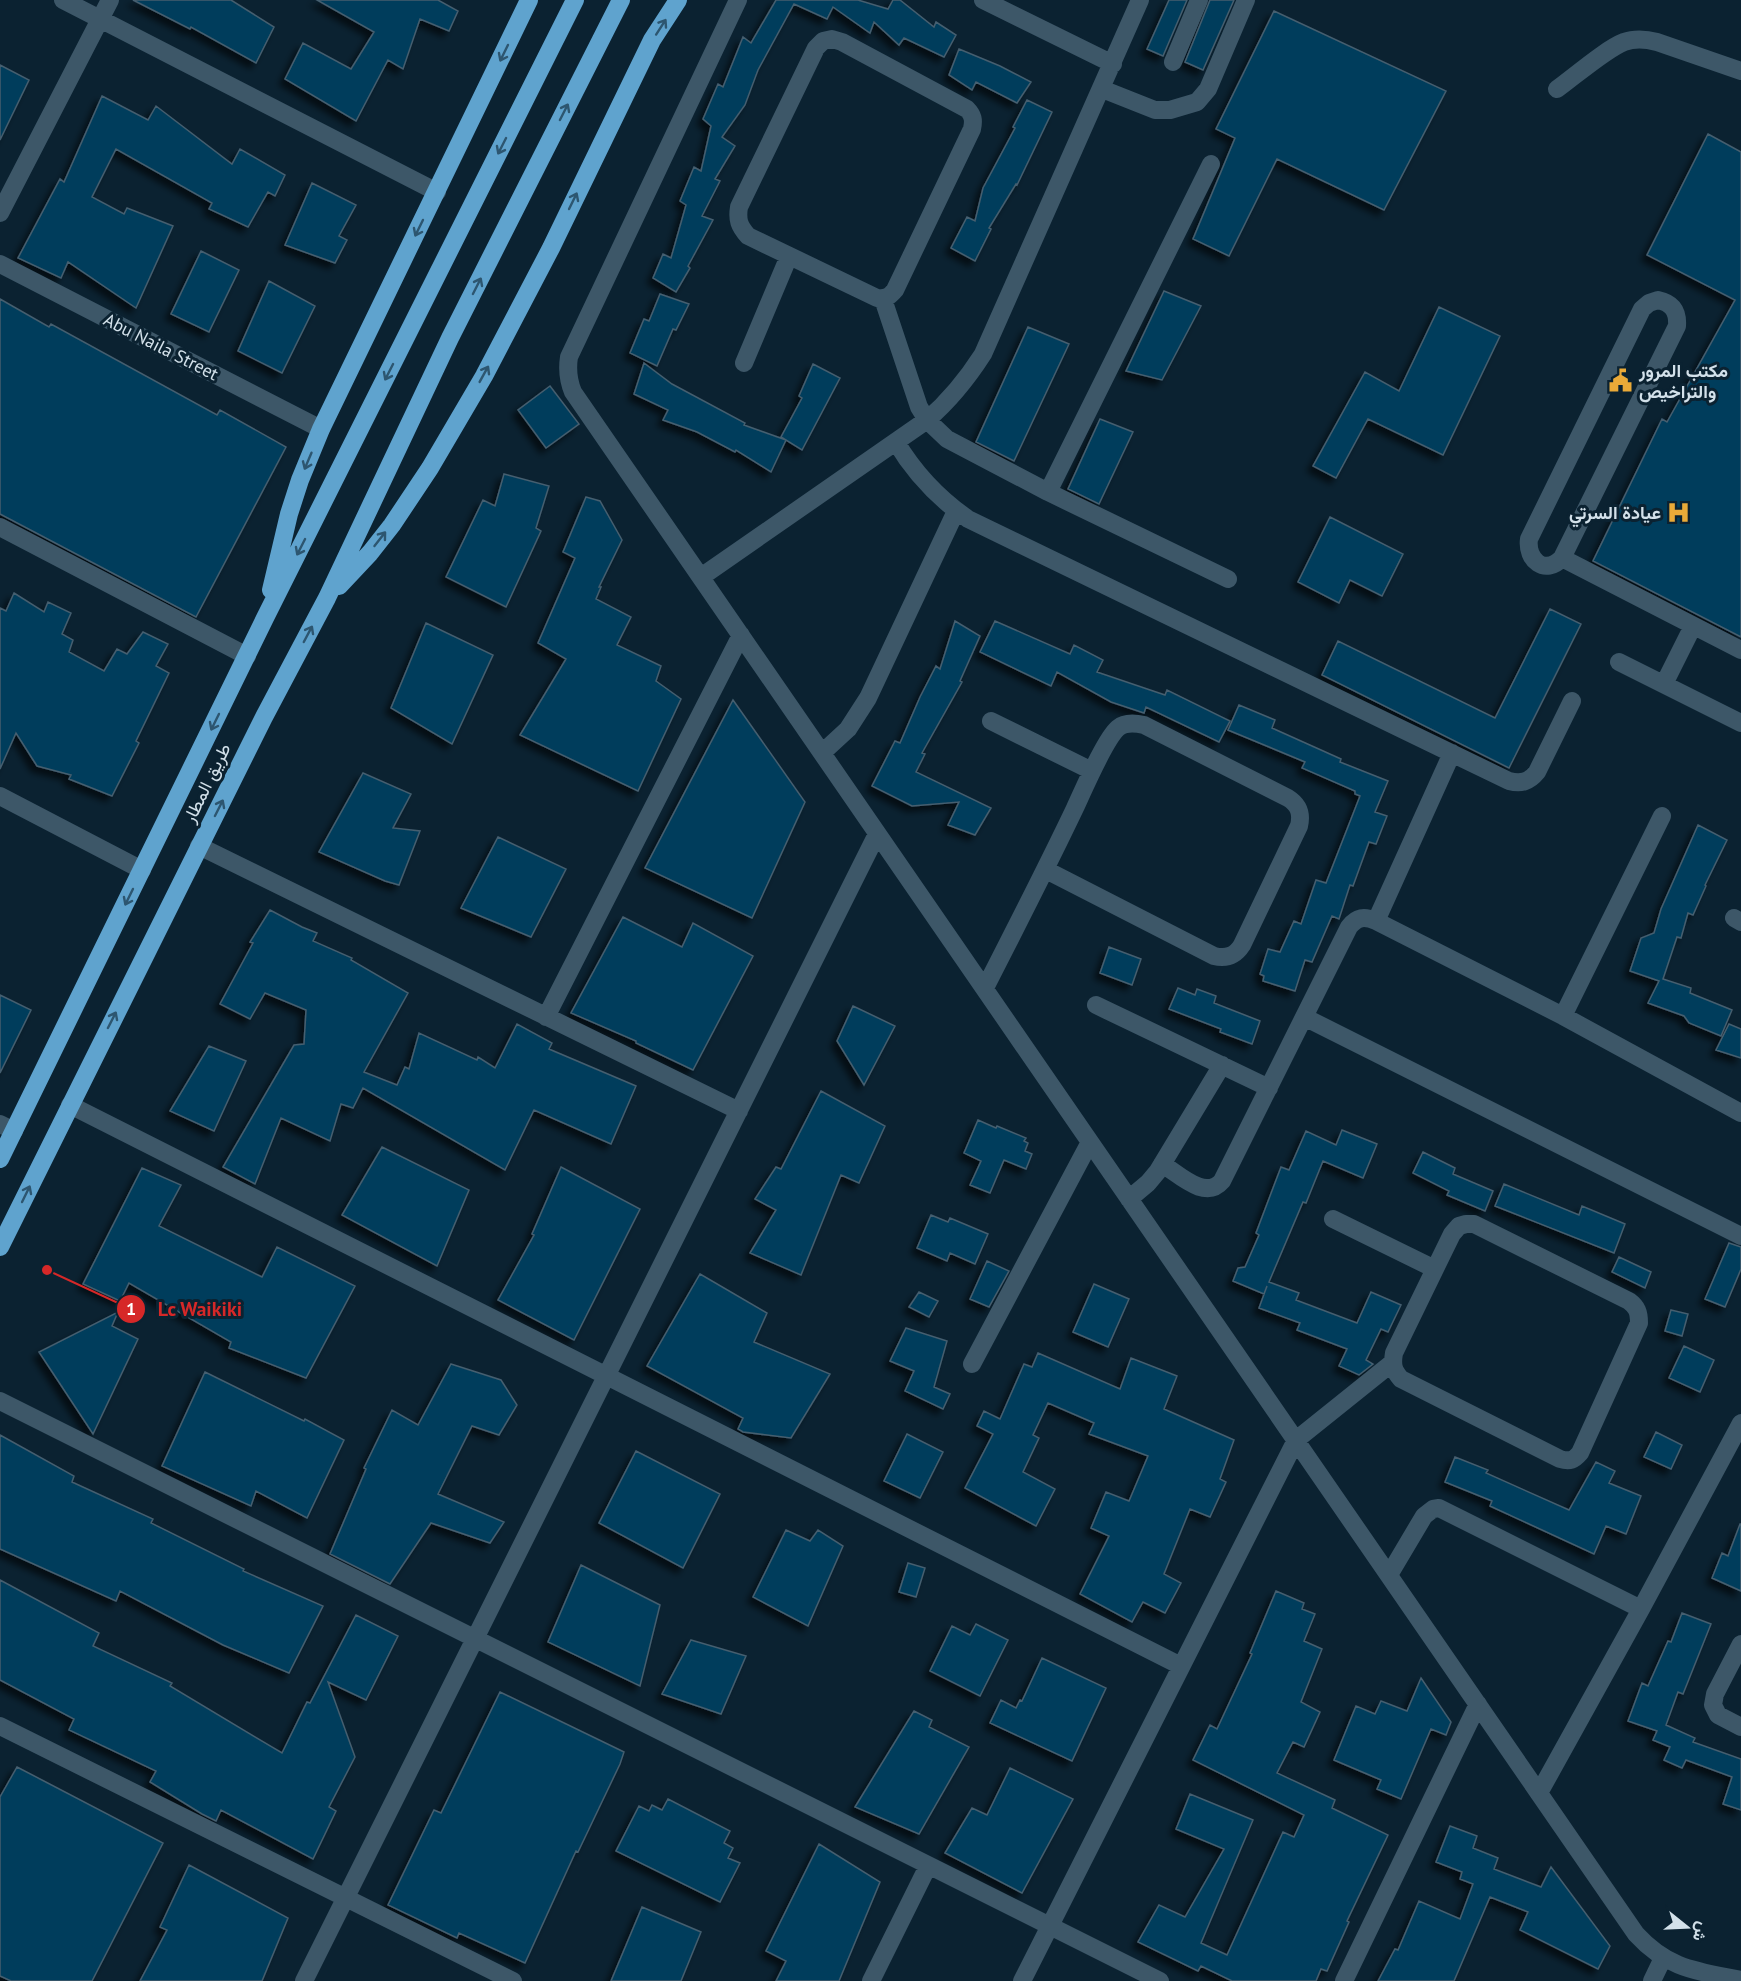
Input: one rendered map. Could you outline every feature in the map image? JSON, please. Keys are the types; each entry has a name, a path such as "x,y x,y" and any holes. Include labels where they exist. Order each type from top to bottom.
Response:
{"highway":[{"name":"طريق المطار","path":"0,1159 7,1127 142,870 265,618 575,0"},
{"name":"طريق المطار","path":"0,1247 264,717 327,598 450,338 621,0"},
{"path":"327,598 370,553 392,525 472,396 550,248 652,40 678,0"},
{"path":"265,618 288,514 321,429 527,1"}],"street":[{"path":"63,0 437,192"},
{"path":"0,213 110,0"},
{"path":"738,0 569,357 568,381 573,392 1636,1934 1649,1948 1681,1967 1741,1980"},
{"path":"983,0 1113,64"},
{"path":"701,577 927,420 958,390 983,354 1140,0"},
{"path":"1173,62 1199,0"},
{"path":"1102,89 1155,110 1170,110 1197,102 1208,89 1246,0"},
{"path":"832,39 842,42 967,109 974,121 895,290 883,299 748,236 740,228 737,218 739,207 816,48 823,41 832,39"},
{"path":"1557,89 1616,47 1634,39 1657,42 1741,71"},
{"path":"1048,492 1211,164"},
{"path":"744,363 789,256"},
{"name":"Abu Naila Street","path":"0,264 321,429"},
{"path":"883,299 919,407 927,420 947,439 1048,492 1228,579"},
{"path":"1658,300 1667,302 1674,308 1677,326 1562,558 1556,564 1549,566 1534,561 1528,547 1529,539 1642,309 1658,300"},
{"path":"896,442 929,488 968,519 1509,781 1524,782 1537,772 1572,701"},
{"path":"822,753 848,729 868,698 956,511"},
{"path":"0,527 247,656"},
{"path":"1562,558 1741,650"},
{"path":"1664,684 1693,626"},
{"path":"546,1017 741,635"},
{"path":"1619,662 1741,723"},
{"path":"991,721 1092,771"},
{"path":"985,988 1046,870 1092,771 1119,727 1127,724 1144,725 1288,798 1300,809 1299,826 1242,945 1230,957 1214,956 1046,870"},
{"path":"1376,921 1452,753"},
{"path":"0,796 142,870"},
{"path":"1563,1016 1662,816"},
{"path":"304,1981 877,834"},
{"path":"200,846 739,1111"},
{"path":"1162,1164 1202,1189 1207,1190 1222,1182 1353,921 1368,917 1563,1016 1741,1113"},
{"path":"1096,1005 1269,1088"},
{"path":"1304,1017 1741,1236"},
{"path":"1129,1199 1148,1184 1162,1164 1222,1065"},
{"path":"70,1106 1181,1666"},
{"path":"972,1364 1090,1142"},
{"path":"1333,1220 1436,1269"},
{"path":"1474,1224 1635,1305 1639,1313 1639,1323 1580,1453 1574,1459 1568,1461 1560,1459 1401,1379 1395,1372 1392,1363 1394,1353 1436,1269 1452,1234 1459,1226 1474,1224"},
{"path":"1022,1981 1296,1440 1392,1363"},
{"path":"0,1401 1160,1981"},
{"path":"1539,1793 1741,1424"},
{"path":"1389,1575 1424,1516 1433,1509 1439,1508 1641,1609"},
{"path":"1741,1644 1715,1694 1713,1705 1718,1715 1741,1727"},
{"path":"1344,1981 1478,1704"},
{"path":"0,1726 513,1981"},
{"path":"871,1981 928,1866"},
{"path":"1652,1981 1663,1958"}],"building":[{"path":"133,0 231,0 274,27 256,63 191,27 190,29"},
{"path":"317,0 438,0 458,11 449,31 420,19 403,69 388,60 356,121 285,79 303,43 351,69 374,32"},
{"path":"776,0 858,0 888,9 893,0 900,0 934,27 936,22 956,35 944,57 904,38 899,45 874,22 870,33 833,7 827,19 794,4 758,70 745,105 722,137 735,146 715,179 720,181 702,216 713,220 676,292 653,278 663,254 671,258 686,205 680,201 694,167 701,171 711,126 703,119 718,84 723,87 743,37 751,43"},
{"path":"1169,0 1187,0 1163,56 1147,49"},
{"path":"1210,0 1234,0 1203,70 1185,62"},
{"path":"1274,11 1446,91 1384,210 1277,159 1229,256 1193,239 1235,138 1216,129"},
{"path":"959,49 1031,82 1017,103 976,82 972,90 949,75"},
{"path":"0,65 29,80 0,140"},
{"path":"102,96 148,120 156,106 232,164 240,149 285,175 275,196 268,192 248,227 209,209 212,203 116,149 92,197 124,214 127,208 173,226 136,308 68,262 61,278 18,258 60,179 64,182"},
{"path":"1027,100 1052,112 1017,185 989,228 991,229 975,261 951,248 967,217 975,221 983,188"},
{"path":"1708,134 1741,152 1741,637 1593,561 1662,419 1667,422 1735,300 1647,255"},
{"path":"312,183 356,205 339,236 347,240 335,263 285,245"},
{"path":"201,251 239,270 209,332 171,314"},
{"path":"269,281 315,306 282,373 238,351"},
{"path":"1164,291 1201,306 1162,380 1126,371"},
{"path":"660,294 689,304 676,330 673,329 657,366 630,353 644,319 649,321"},
{"path":"0,299 49,327 51,324 217,415 220,410 286,447 196,617 0,514"},
{"path":"1439,307 1500,336 1443,455 1368,419 1336,478 1313,466 1365,372 1399,391"},
{"path":"1028,327 1069,344 1014,461 976,442"},
{"path":"644,363 672,384 745,423 744,425 786,440 771,472 736,450 735,452 697,432 663,420 668,410 634,394"},
{"path":"813,364 840,378 802,450 781,437 802,398 799,396"},
{"path":"550,386 579,424 546,448 518,410"},
{"path":"1100,419 1133,432 1099,504 1068,489"},
{"path":"504,474 549,486 536,528 541,531 506,607 446,577 483,500 495,506"},
{"path":"586,497 600,501 622,540 599,587 601,587 596,599 631,617 617,645 661,666 656,681 681,699 638,791 520,735 566,659 538,643 575,558 563,552"},
{"path":"1330,517 1403,554 1382,596 1350,580 1339,603 1298,582"},
{"path":"14,593 44,612 48,602 71,613 62,634 73,640 69,652 104,671 117,649 127,654 143,632 168,644 156,666 169,673 136,741 139,743 112,796 69,779 71,775 37,766 16,733 0,769 0,608 6,611"},
{"path":"1550,609 1581,624 1509,768 1322,675 1338,641 1495,718"},
{"path":"955,621 980,636 960,681 962,682 922,753 925,754 916,772 991,808 975,835 948,825 959,802 912,806 872,786 895,741 900,743 936,666 940,669"},
{"path":"995,621 1070,654 1074,645 1103,660 1097,672 1165,695 1167,690 1230,721 1219,742 1146,707 1144,713 1111,702 1057,672 1051,686 980,652"},
{"path":"426,623 493,655 452,744 391,708"},
{"path":"733,700 805,802 752,918 645,868"},
{"path":"1239,705 1275,720 1272,728 1341,759 1340,762 1388,781 1375,812 1387,816 1376,844 1369,842 1353,886 1350,885 1339,919 1332,916 1312,962 1305,960 1295,991 1263,981 1264,976 1260,974 1268,949 1280,952 1294,921 1301,924 1316,880 1326,883 1360,796 1355,794 1355,791 1302,768 1305,762 1228,730"},
{"path":"363,773 411,794 393,828 420,831 399,885 319,852"},
{"path":"1698,825 1727,840 1693,915 1688,913 1681,938 1677,937 1663,979 1691,988 1690,993 1732,1010 1721,1036 1689,1023 1684,1016 1648,1003 1659,981 1630,971 1641,938 1654,933 1661,909"},
{"path":"498,837 566,869 531,937 461,908"},
{"path":"270,910 317,933 313,941 352,958 351,960 408,993 364,1072 397,1085 405,1067 409,1069 419,1033 477,1060 478,1057 495,1068 517,1024 552,1043 549,1049 636,1086 611,1144 534,1110 505,1170 363,1088 353,1108 341,1104 330,1141 281,1118 255,1184 223,1167 294,1045 304,1044 306,1010 265,993 250,1019 220,1004 253,943 250,942"},
{"path":"623,917 682,947 693,923 753,956 693,1070 636,1041 571,1013"},
{"path":"1109,947 1141,959 1132,985 1100,973"},
{"path":"1178,988 1195,995 1197,989 1216,996 1214,1003 1260,1021 1252,1044 1169,1009"},
{"path":"0,995 31,1010 0,1073"},
{"path":"853,1006 895,1026 864,1085 837,1041"},
{"path":"1729,1024 1741,1029 1741,1058 1716,1050"},
{"path":"209,1046 246,1061 214,1131 170,1111"},
{"path":"821,1091 885,1126 859,1183 841,1175 801,1275 750,1253 776,1210 755,1199 776,1167 781,1169"},
{"path":"978,1120 1026,1138 1024,1141 1028,1143 1025,1151 1032,1154 1026,1169 1004,1160 990,1193 970,1185 981,1161 964,1153"},
{"path":"1342,1130 1377,1144 1363,1178 1323,1161 1269,1282 1299,1293 1296,1300 1357,1323 1371,1292 1401,1305 1388,1332 1381,1329 1366,1360 1373,1364 1359,1375 1339,1366 1347,1349 1297,1330 1300,1323 1259,1308 1267,1286 1264,1294 1233,1281 1238,1268 1245,1267 1259,1235 1256,1233 1281,1167 1289,1170 1306,1131 1336,1145"},
{"path":"382,1147 469,1190 437,1266 342,1215"},
{"path":"1423,1152 1455,1168 1453,1174 1493,1191 1485,1211 1447,1195 1449,1191 1413,1173"},
{"path":"561,1167 640,1209 574,1340 498,1300 534,1235 532,1234"},
{"path":"142,1168 181,1185 159,1226 262,1277 277,1247 355,1286 306,1378 229,1348 231,1342 129,1283 120,1301 83,1284"},
{"path":"1504,1184 1579,1215 1582,1206 1625,1224 1614,1253 1495,1206"},
{"path":"931,1215 948,1222 950,1218 988,1234 975,1264 950,1253 947,1261 917,1248"},
{"path":"1729,1243 1741,1247 1741,1269 1725,1307 1705,1299"},
{"path":"1619,1257 1651,1272 1645,1288 1612,1272"},
{"path":"987,1261 1009,1271 989,1307 970,1299"},
{"path":"700,1274 767,1313 754,1342 830,1374 791,1438 743,1432 738,1429 743,1418 647,1366"},
{"path":"1094,1284 1129,1299 1108,1347 1073,1332"},
{"path":"919,1292 938,1301 929,1317 909,1307"},
{"path":"1671,1310 1688,1314 1682,1336 1665,1331"},
{"path":"118,1312 112,1326 138,1339 93,1434 39,1352"},
{"path":"906,1328 947,1341 934,1387 950,1394 943,1409 905,1391 914,1371 890,1361"},
{"path":"1684,1346 1714,1360 1700,1392 1669,1378"},
{"path":"1038,1353 1120,1389 1131,1358 1177,1376 1164,1409 1234,1440 1220,1479 1226,1482 1210,1517 1190,1509 1164,1574 1181,1583 1165,1613 1143,1602 1132,1622 1080,1594 1109,1536 1091,1528 1106,1492 1129,1501 1148,1456 1089,1434 1094,1423 1048,1403 1033,1435 1039,1438 1023,1472 1055,1489 1036,1526 965,1488 993,1434 977,1426 984,1411 1000,1419 1024,1364 1032,1367"},
{"path":"451,1364 501,1380 517,1405 499,1435 472,1426 438,1494 504,1522 490,1543 431,1523 390,1584 330,1554 366,1469 364,1468 392,1410 418,1425"},
{"path":"205,1372 344,1440 307,1518 256,1491 251,1506 162,1466"},
{"path":"1656,1432 1682,1445 1671,1469 1644,1457"},
{"path":"907,1434 943,1452 920,1498 884,1481"},
{"path":"0,1435 74,1476 72,1482 153,1519 151,1523 244,1569 243,1571 323,1606 289,1673 223,1645 120,1591 116,1601 0,1549"},
{"path":"636,1451 720,1494 683,1568 599,1523"},
{"path":"1455,1457 1488,1470 1486,1473 1569,1510 1596,1462 1615,1471 1609,1483 1641,1496 1626,1534 1606,1526 1594,1554 1490,1506 1492,1501 1445,1482"},
{"path":"1740,1524 1741,1591 1712,1578 1722,1553 1728,1556"},
{"path":"786,1530 810,1541 818,1530 843,1546 808,1626 753,1597"},
{"path":"908,1563 925,1568 916,1597 899,1592"},
{"path":"581,1565 660,1605 640,1686 548,1642"},
{"path":"0,1580 99,1633 93,1646 172,1683 170,1686 282,1753 307,1702 310,1703 356,1615 398,1636 366,1700 328,1682 355,1757 329,1807 336,1811 313,1859 221,1810 216,1821 202,1814 150,1782 156,1771 69,1730 74,1719 0,1680"},
{"path":"1276,1591 1304,1603 1302,1609 1315,1614 1304,1641 1322,1649 1301,1702 1320,1712 1304,1747 1293,1742 1277,1773 1335,1800 1332,1808 1388,1835 1347,1921 1349,1922 1327,1971 1321,1969 1316,1981 1232,1981 1201,1966 1198,1971 1138,1942 1159,1905 1185,1917 1224,1849 1176,1829 1190,1794 1253,1820 1201,1943 1227,1955 1283,1832 1294,1837 1304,1815 1193,1760 1210,1725 1217,1729 1252,1654 1250,1653"},
{"path":"1682,1613 1711,1624 1683,1694 1678,1692 1666,1725 1695,1738 1693,1742 1741,1759 1741,1810 1723,1804 1732,1777 1686,1760 1682,1768 1664,1760 1670,1747 1653,1740 1657,1731 1628,1721 1642,1683 1648,1686 1668,1641 1671,1642"},
{"path":"976,1624 1008,1640 980,1696 930,1671 952,1626 970,1635"},
{"path":"691,1640 746,1656 721,1714 662,1694"},
{"path":"1042,1658 1106,1688 1072,1761 990,1723 1001,1700 1016,1708 1020,1700 1022,1701"},
{"path":"1421,1678 1451,1722 1446,1735 1431,1729 1401,1799 1377,1789 1381,1780 1334,1760 1356,1706 1375,1714 1381,1701 1407,1711"},
{"path":"500,1692 624,1752 525,1963 459,1933 457,1938 388,1905 434,1810 441,1813"},
{"path":"914,1711 932,1720 929,1727 969,1747 919,1834 855,1807"},
{"path":"17,1767 163,1843 92,1981 11,1981 0,1976 0,1797"},
{"path":"1010,1768 1073,1799 1022,1893 945,1853 972,1808 987,1815"},
{"path":"668,1799 730,1831 724,1843 733,1848 728,1858 740,1863 720,1902 616,1851 639,1806 649,1811 652,1805 662,1810"},
{"path":"1450,1826 1477,1836 1473,1848 1498,1858 1494,1869 1541,1887 1551,1867 1610,1946 1598,1969 1520,1930 1528,1912 1490,1897 1454,1981 1378,1981 1395,1949 1398,1950 1419,1901 1460,1919 1473,1884 1460,1879 1462,1872 1436,1862"},
{"path":"819,1844 880,1882 839,1981 776,1981 786,1961 766,1951"},
{"path":"189,1865 288,1918 262,1981 140,1981 167,1930 160,1927"},
{"path":"642,1907 701,1932 681,1981 611,1981"}],"place":[{"name":"مكتب المرور والتراخيص","path":"1621,381"},
{"name":"عيادة السرتي","path":"1679,513"},
{"name":"Lc Waikiki","path":"47,1270"}]}
